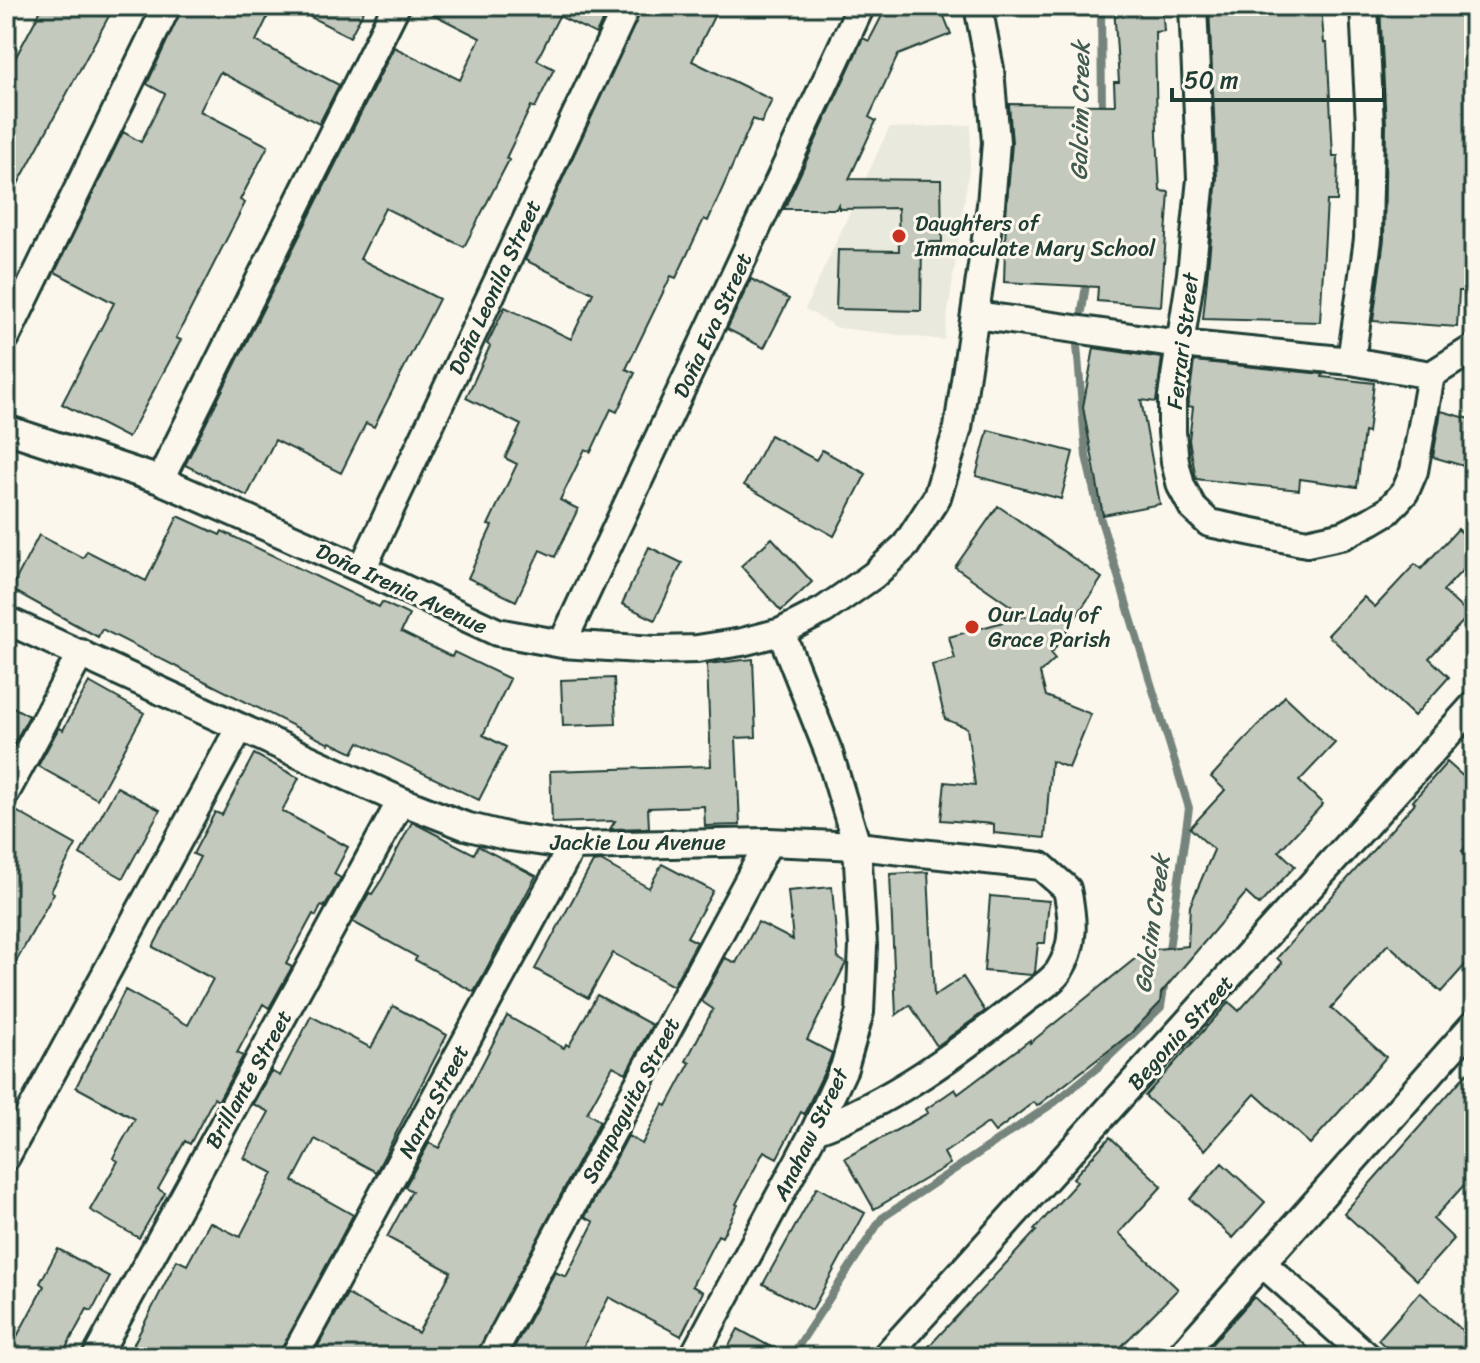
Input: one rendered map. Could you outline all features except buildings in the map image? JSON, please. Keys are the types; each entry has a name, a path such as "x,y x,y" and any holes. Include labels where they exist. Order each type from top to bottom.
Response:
{"street":[{"path":"6,337 167,6"},
{"path":"160,480 396,6"},
{"name":"Doña Leonila Street","path":"362,569 627,6"},
{"name":"Doña Eva Street","path":"562,644 861,6"},
{"name":"Doña Irenia Avenue","path":"6,429 160,480 497,632 562,644 655,650 697,649 781,632 824,610 874,575 906,545 937,497 958,428 991,205 996,142 990,69 978,6"},
{"name":"Ferrari Street","path":"1193,6 1201,179 1191,274 1172,396 1175,462 1181,486 1193,508 1209,523 1307,543 1330,540 1358,528 1388,511 1405,492 1414,471 1431,375"},
{"path":"1351,361 1368,239 1370,125 1364,6"},
{"path":"976,315 1180,344 1351,361 1431,375 1474,348"},
{"name":"Jackie Lou Avenue","path":"6,620 401,801 465,826 510,837 572,846 769,842 857,846 1041,866 1067,889 1074,936 1058,972 981,1034 890,1096 847,1119 815,1130"},
{"name":"Anahaw Street","path":"693,1357 815,1130 844,1068 860,1012 863,946 857,846 829,753 781,632"},
{"path":"6,792 81,653"},
{"name":"Begonia Street","path":"885,1357 1474,705"},
{"path":"6,1157 240,727"},
{"name":"Brillante Street","path":"96,1357 401,801"},
{"name":"Sampaguita Street","path":"491,1357 769,842"},
{"name":"Narra Street","path":"294,1357 572,846"},
{"path":"1179,1357 1474,1024"},
{"path":"1263,1264 1368,1357"}],"shaded area":[{"name":"Daughters of Immaculate Mary School","path":"971,125 970,163 944,340 838,328 805,309 889,128"}],"waterway":[{"name":"Galcim Creek","path":"1101,6 1102,113"},
{"name":"Galcim Creek","path":"1082,311 1087,278"},
{"name":"Galcim Creek","path":"1077,345 1086,456 1100,517 1189,808 1168,956"},
{"name":"Galcim Creek","path":"791,1357 882,1218 1055,1102 1097,1068 1161,1007 1165,981"}],"place":[{"name":"Daughters of Immaculate Mary School","path":"899,236"},
{"name":"Our Lady of Grace Parish","path":"972,627"}]}
